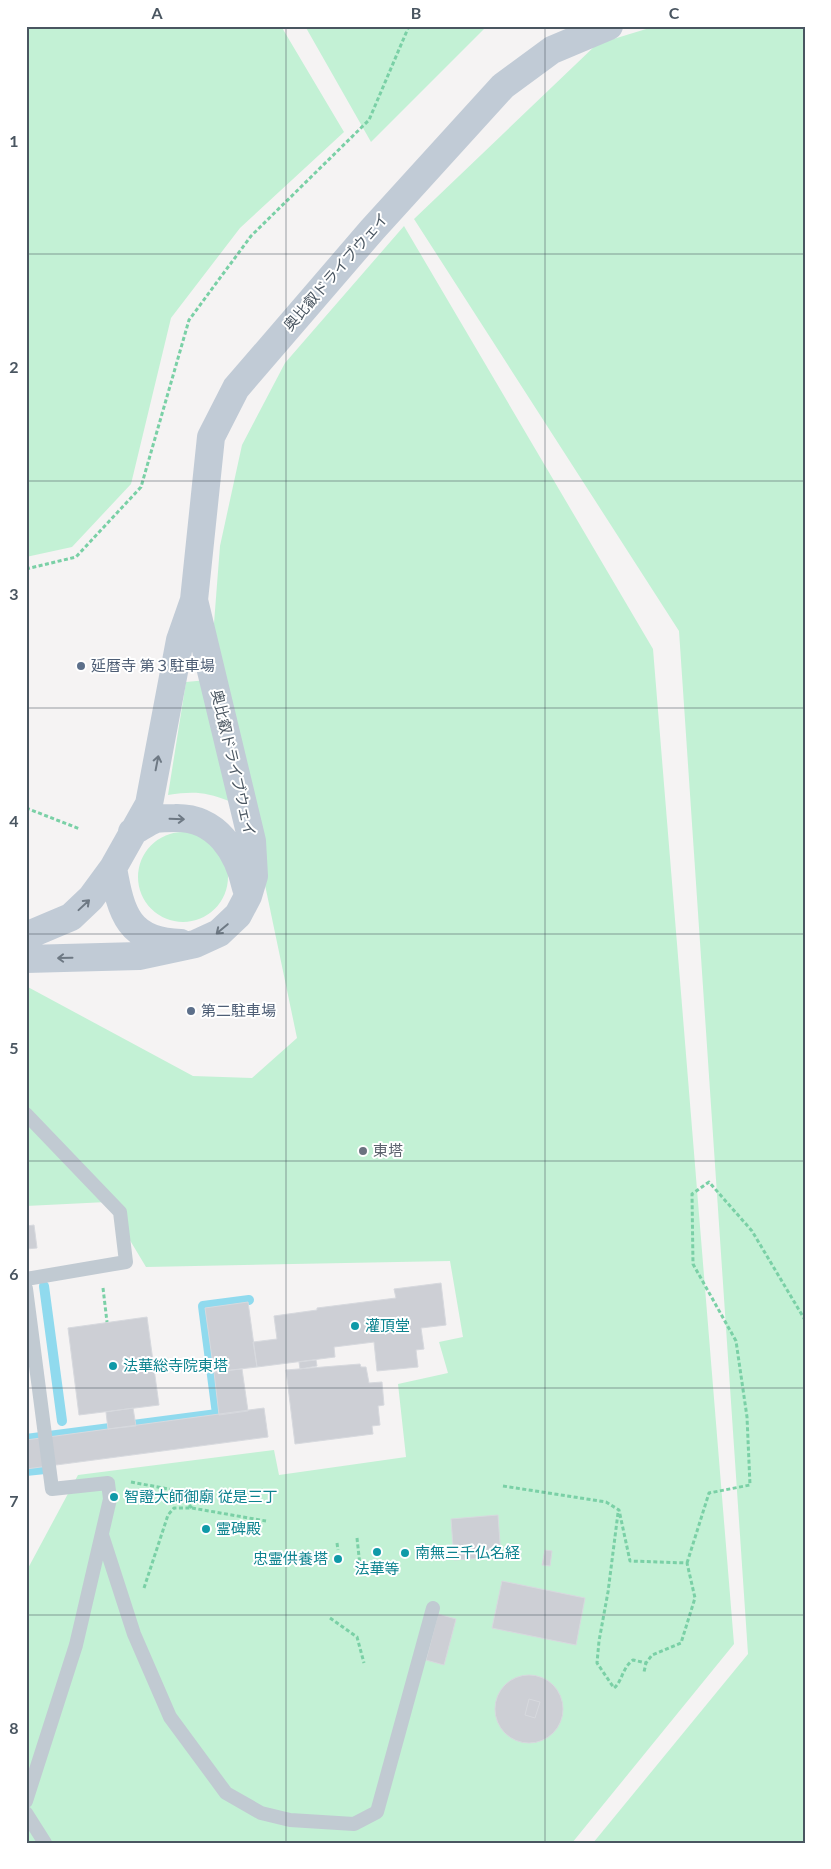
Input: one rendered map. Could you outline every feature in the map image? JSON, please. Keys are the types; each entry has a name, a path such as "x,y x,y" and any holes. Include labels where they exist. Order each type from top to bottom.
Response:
{"street":[{"name":"奥比叡ドライブウェイ","path":"26,936 71,916 91,898 113,868 149,804 180,640 194,600 211,437 236,388 372,230 503,86 552,50 609,26"},
{"name":"奥比叡ドライブウェイ","path":"26,959 139,956 195,944 219,933 238,915 248,896 254,876 252,841 194,600"},
{"name":"奥比叡ドライブウェイ","path":"132,832 157,819 182,818 206,824 227,842 241,865 248,896"},
{"name":"奥比叡ドライブウェイ","path":"113,868 118,898 131,926 159,943 195,944"}],"lane":[{"path":"26,1114 120,1212 126,1262 26,1279"},
{"path":"26,1289 52,1489 108,1483 110,1499 76,1645 26,1801"},
{"path":"102,1535 133,1630 170,1717 226,1793 261,1813 283,1818 354,1824 377,1812 433,1608"},
{"path":"26,1813 45,1843"}],"path":[{"path":"26,569 76,557 141,487 189,320 251,236 369,120 409,26"},
{"path":"26,808 80,829"},
{"path":"644,1672 646,1662 652,1655 681,1643 695,1598 687,1563 709,1493 750,1484 747,1417 736,1341 693,1264 692,1194 709,1182 752,1232 805,1320"},
{"path":"103,1289 107,1322"},
{"path":"108,1483 125,1481 174,1490 192,1508"},
{"path":"504,1486 606,1502 619,1510 630,1561 687,1563"},
{"path":"133,1630 168,1515 174,1508 192,1508 266,1521"},
{"path":"619,1510 608,1592 598,1641 597,1662 614,1688 617,1686 625,1666 633,1660 646,1662"},
{"path":"358,1538 360,1575"},
{"path":"337,1543 338,1550"},
{"path":"330,1618 357,1637 364,1663"}],"green space":[{"path":"26,26 281,26 344,132 240,228 171,318 131,484 72,547 26,557"},
{"path":"305,26 487,26 371,142"},
{"path":"656,26 805,26 805,1843 593,1843 748,1654 679,631 414,219 597,44"},
{"name":"東塔","path":"404,226 653,649 734,1644 572,1843 26,1843 26,1572 78,1475 274,1450 279,1475 406,1457 398,1384 448,1373 439,1342 463,1337 450,1261 146,1267 107,1202 26,1206 26,986 193,1076 252,1078 297,1038 213,636 220,546 242,445 285,363"},
{"path":"207,680 229,801 199,793 168,795 186,682"},
{"path":"183,832 200,836 215,845 224,860 228,877 224,894 215,909 200,918 183,922 166,918 151,909 142,894 138,877 142,860 151,845 166,836"}],"building":[{"path":"34,1225 37,1248 26,1249 26,1226"},
{"name":"灌頂堂","path":"441,1283 446,1325 421,1328 424,1349 416,1350 418,1367 377,1371 374,1342 334,1347 335,1357 257,1367 253,1342 277,1339 274,1316 317,1310 317,1308 396,1298 394,1289"},
{"path":"248,1302 257,1367 214,1372 205,1308"},
{"name":"法華総寺院東塔","path":"147,1317 159,1405 79,1415 68,1328"},
{"path":"316,1360 317,1366 300,1369 299,1362"},
{"path":"360,1364 361,1367 366,1367 369,1383 382,1382 384,1405 378,1406 380,1425 372,1426 373,1434 295,1444 286,1370"},
{"path":"242,1369 248,1411 219,1415 214,1372"},
{"path":"133,1408 136,1426 108,1429 106,1412"},
{"path":"264,1408 268,1437 26,1469 26,1440"},
{"path":"498,1515 501,1557 454,1560 451,1519"},
{"path":"545,1550 552,1551 550,1566 542,1565"},
{"path":"502,1581 585,1598 576,1645 492,1628"},
{"path":"438,1614 456,1619 444,1665 426,1660"},
{"path":"529,1675 542,1678 553,1685 560,1696 563,1709 560,1722 553,1733 542,1740 529,1743 516,1740 505,1733 498,1722 495,1709 498,1696 505,1685 516,1678"},
{"path":"529,1699 540,1702 535,1718 525,1715"}],"waterway":[{"path":"44,1286 62,1421"},
{"path":"26,1439 217,1414 203,1306 249,1300"},
{"path":"26,1471 45,1469"}],"place":[{"name":"延暦寺 第３駐車場","path":"81,666"},
{"name":"第二駐車場","path":"191,1011"},
{"name":"東塔","path":"363,1151"},
{"name":"灌頂堂","path":"355,1326"},
{"name":"法華総寺院東塔","path":"113,1366"},
{"name":"智證大師御廟 従是三丁","path":"114,1497"},
{"name":"霊碑殿","path":"206,1529"},
{"name":"法華等","path":"377,1552"},
{"name":"南無三千仏名経","path":"405,1553"},
{"name":"忠霊供養塔","path":"338,1559"}]}
